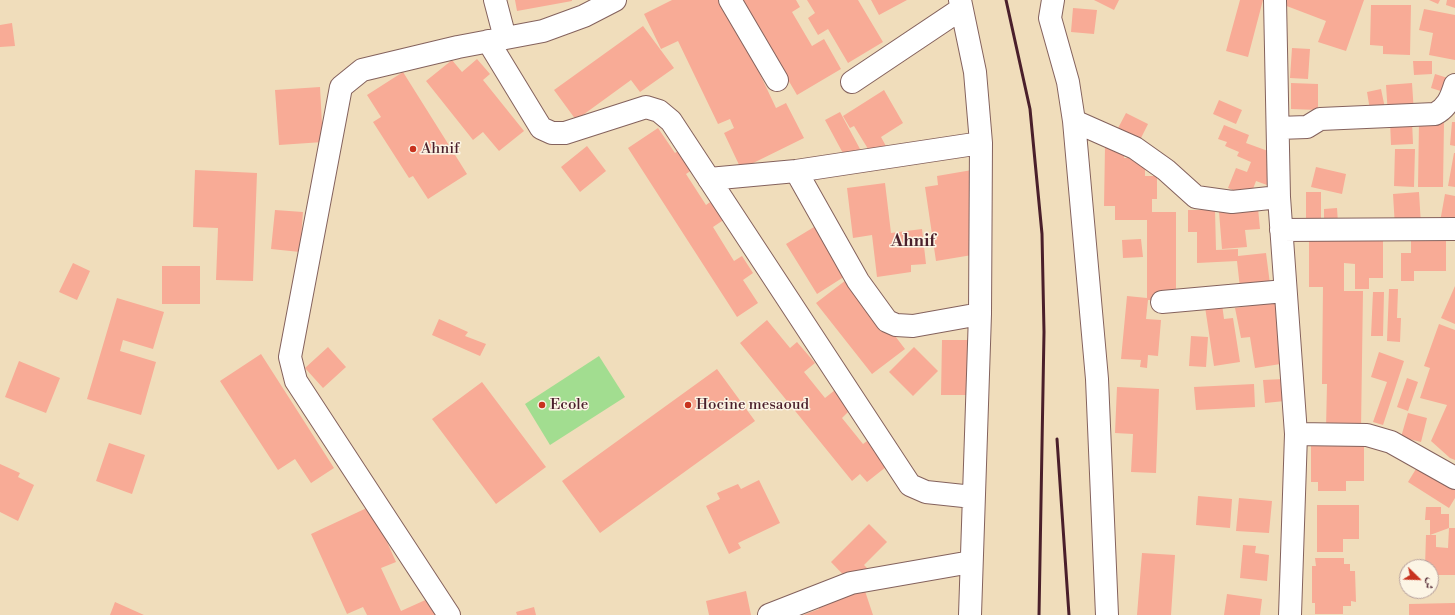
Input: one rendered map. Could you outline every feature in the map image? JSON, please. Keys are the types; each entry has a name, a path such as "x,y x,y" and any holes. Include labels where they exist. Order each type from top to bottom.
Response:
{"street":[{"path":"495,0 496,40 541,128 552,133 565,133 646,107 658,111 671,122 910,485 926,492 973,497"},
{"path":"449,615 296,381 290,358 341,87 362,70 543,31 584,16 615,0"},
{"path":"730,0 777,80"},
{"path":"1053,0 1050,18 1068,82 1074,121 1097,379 1107,615"},
{"path":"1275,0 1279,197 1296,434 1290,615"},
{"path":"852,82 961,4 975,72 981,143 980,314 970,615"},
{"path":"1278,128 1307,127 1320,119 1435,114 1444,109 1452,97 1455,85"},
{"path":"1074,121 1135,148 1166,170 1196,197 1232,202 1279,197"},
{"path":"709,179 796,171 981,143"},
{"path":"796,171 858,281 887,321 896,325 912,326 980,314"},
{"path":"1281,230 1455,229"},
{"path":"1162,302 1285,291"},
{"path":"1296,434 1367,435 1391,442 1455,478"},
{"path":"769,615 851,584 971,562"}],"green space":[{"path":"599,356 625,397 550,445 525,404"}],"building":[{"path":"515,0 572,0 572,1 517,11"},
{"path":"672,0 720,0 737,34 740,32 776,108 786,103 804,138 741,169 724,133 734,128 730,119 718,124 678,41 661,49 644,14"},
{"path":"796,0 800,7 792,12 812,46 824,39 841,69 797,95 742,1"},
{"path":"807,0 858,0 883,42 848,63 828,29 818,35 808,18 815,13"},
{"path":"871,0 907,0 879,15"},
{"path":"1094,0 1119,0 1114,10"},
{"path":"1240,0 1263,0 1248,57 1226,51"},
{"path":"1286,0 1364,0 1346,51 1318,42 1326,21 1284,5"},
{"path":"1429,0 1440,0 1438,4"},
{"path":"1447,0 1455,0 1455,8 1446,5"},
{"path":"1371,5 1411,5 1410,55 1383,54 1383,46 1370,45"},
{"path":"1073,8 1097,10 1094,34 1071,32"},
{"path":"1424,9 1455,15 1455,60 1429,55 1433,33 1419,30"},
{"path":"12,23 15,46 0,47 0,25"},
{"path":"643,26 674,68 640,92 631,80 576,120 554,90"},
{"path":"1292,48 1310,49 1308,79 1290,78"},
{"path":"477,59 490,74 483,80 524,131 499,151 483,132 473,140 426,81 452,60 462,72"},
{"path":"1413,61 1432,61 1432,74 1414,75"},
{"path":"403,72 467,174 428,199 413,176 409,178 373,122 381,117 367,95"},
{"path":"1435,74 1451,79 1447,93 1431,88"},
{"path":"1291,83 1318,84 1318,110 1291,109"},
{"path":"1412,83 1414,113 1388,115 1386,85"},
{"path":"320,87 323,142 279,145 275,90"},
{"path":"1381,89 1386,113 1371,116 1367,92"},
{"path":"884,90 903,123 881,137 887,148 873,157 854,126 850,128 843,116"},
{"path":"1219,100 1242,110 1236,124 1213,114"},
{"path":"840,112 860,149 845,157 825,120"},
{"path":"1126,113 1148,124 1138,144 1116,132"},
{"path":"1412,120 1413,144 1391,145 1390,121"},
{"path":"1419,122 1444,122 1443,187 1418,187"},
{"path":"1452,122 1455,122 1455,146 1450,145"},
{"path":"1224,125 1249,135 1246,143 1279,155 1267,185 1256,181 1250,197 1228,188 1236,168 1247,172 1251,162 1237,156 1239,152 1225,146 1227,142 1218,139"},
{"path":"658,128 675,153 685,146 698,166 686,174 706,205 713,200 725,219 713,227 734,261 742,256 753,273 743,280 758,303 737,317 628,148"},
{"path":"587,146 606,171 580,192 561,167"},
{"path":"1105,147 1124,147 1124,158 1145,158 1145,176 1157,176 1157,199 1152,199 1152,212 1176,212 1176,301 1148,300 1146,319 1161,320 1158,356 1148,355 1147,368 1140,367 1141,360 1121,359 1127,296 1147,298 1147,220 1115,220 1115,206 1104,206"},
{"path":"1395,149 1415,149 1414,187 1394,186"},
{"path":"1455,153 1455,187 1448,186"},
{"path":"1316,167 1346,174 1342,194 1311,187"},
{"path":"195,170 257,173 253,281 216,280 218,228 193,227"},
{"path":"972,170 978,254 936,261 925,187 938,185 937,176"},
{"path":"885,183 891,233 922,229 926,264 911,265 911,272 877,277 872,235 853,238 847,188"},
{"path":"1306,192 1321,192 1321,225 1306,224"},
{"path":"1419,192 1421,225 1395,227 1393,194"},
{"path":"1445,194 1455,196 1455,221 1440,222"},
{"path":"1258,208 1260,229 1245,230 1247,247 1222,249 1219,212"},
{"path":"1337,208 1338,223 1324,223 1324,209"},
{"path":"275,210 303,212 300,252 271,249"},
{"path":"1188,210 1215,210 1216,250 1238,249 1238,256 1266,253 1270,284 1240,288 1237,261 1197,263 1197,232 1188,232"},
{"path":"819,224 850,273 817,294 786,244"},
{"path":"1411,230 1446,231 1446,271 1414,271 1414,281 1401,281 1401,253 1411,253"},
{"path":"1309,237 1383,238 1383,278 1369,278 1369,289 1355,289 1355,264 1344,263 1344,291 1363,291 1361,429 1326,429 1327,384 1322,384 1323,287 1309,287"},
{"path":"1141,239 1143,257 1123,258 1122,240"},
{"path":"73,263 90,271 77,300 59,292"},
{"path":"162,266 200,266 200,304 162,304"},
{"path":"850,277 905,349 872,374 816,303"},
{"path":"1455,286 1455,324 1441,318"},
{"path":"1389,289 1398,289 1397,318 1401,318 1400,342 1387,341"},
{"path":"1373,292 1384,292 1383,336 1371,336"},
{"path":"117,298 164,312 153,349 123,340 120,351 156,362 141,415 87,399"},
{"path":"1277,301 1287,363 1255,368 1250,337 1241,338 1235,308"},
{"path":"1222,304 1224,319 1233,318 1240,362 1214,366 1205,307"},
{"path":"439,319 468,332 465,336 486,344 480,356 432,335"},
{"path":"767,320 790,348 797,342 815,363 804,372 825,398 835,390 850,410 842,418 863,444 871,438 891,463 867,482 860,474 852,481 740,343"},
{"path":"1439,324 1455,330 1455,460 1450,458 1431,441 1447,405 1420,398 1430,368 1424,366"},
{"path":"1191,336 1208,337 1206,367 1189,366"},
{"path":"942,340 977,340 976,395 941,395"},
{"path":"328,347 346,367 323,388 305,368"},
{"path":"914,347 938,371 913,396 889,372"},
{"path":"1379,352 1404,361 1383,425 1373,422 1387,382 1371,377"},
{"path":"261,354 334,468 311,483 295,459 278,470 220,381"},
{"path":"19,361 60,378 46,413 5,397"},
{"path":"717,369 755,421 600,533 562,481"},
{"path":"1407,378 1418,382 1408,411 1397,407"},
{"path":"1284,379 1285,401 1265,403 1263,380"},
{"path":"482,382 546,467 496,504 432,419"},
{"path":"1254,384 1255,407 1196,410 1194,387"},
{"path":"1117,387 1159,389 1156,473 1131,472 1133,434 1115,433"},
{"path":"1408,413 1427,418 1421,442 1401,437"},
{"path":"109,443 145,455 132,494 96,481"},
{"path":"1311,446 1364,446 1364,481 1346,481 1346,491 1318,491 1318,482 1311,482"},
{"path":"0,464 20,473 18,477 34,485 18,521 0,512"},
{"path":"1419,464 1455,487 1455,498 1449,508 1408,482"},
{"path":"759,480 780,523 738,543 741,548 729,554 706,506 720,499 717,493 738,484 741,489"},
{"path":"1198,496 1232,499 1230,528 1196,525"},
{"path":"1239,498 1272,501 1269,533 1236,531"},
{"path":"1317,505 1359,505 1359,539 1343,539 1343,552 1317,552"},
{"path":"371,506 396,562 381,568 401,611 432,597 440,615 367,615 363,607 347,614 311,534"},
{"path":"1426,507 1441,507 1441,514 1449,514 1449,528 1430,535 1430,520 1425,520"},
{"path":"869,524 887,542 864,565 869,570 853,585 831,562"},
{"path":"1449,528 1455,528 1455,575 1439,575 1439,559 1425,559 1426,535 1436,535 1436,547 1448,548"},
{"path":"1243,545 1256,546 1255,553 1269,555 1267,581 1240,578"},
{"path":"1142,553 1175,555 1171,615 1137,615"},
{"path":"1315,558 1344,558 1344,564 1350,564 1350,571 1355,571 1356,602 1351,601 1351,606 1343,606 1343,614 1315,614 1315,603 1312,603 1312,566 1316,566"},
{"path":"864,588 873,615 803,615 819,609 818,604"},
{"path":"746,591 751,615 709,615 706,601"},
{"path":"1227,594 1262,599 1260,615 1224,615"},
{"path":"115,602 144,615 110,615"},
{"path":"1455,603 1455,615 1409,615 1409,604"},
{"path":"534,607 536,615 517,615 516,612"}],"railway":[{"path":"1006,0 1030,109 1042,234 1044,332 1039,615"},
{"path":"1057,439 1069,615"}],"place":[{"name":"Ahnif","path":"413,149"},
{"name":"Ecole","path":"542,405"},
{"name":"Hocine mesaoud","path":"688,405"}],"district":[{"name":"Ahnif","path":"913,242"}]}
